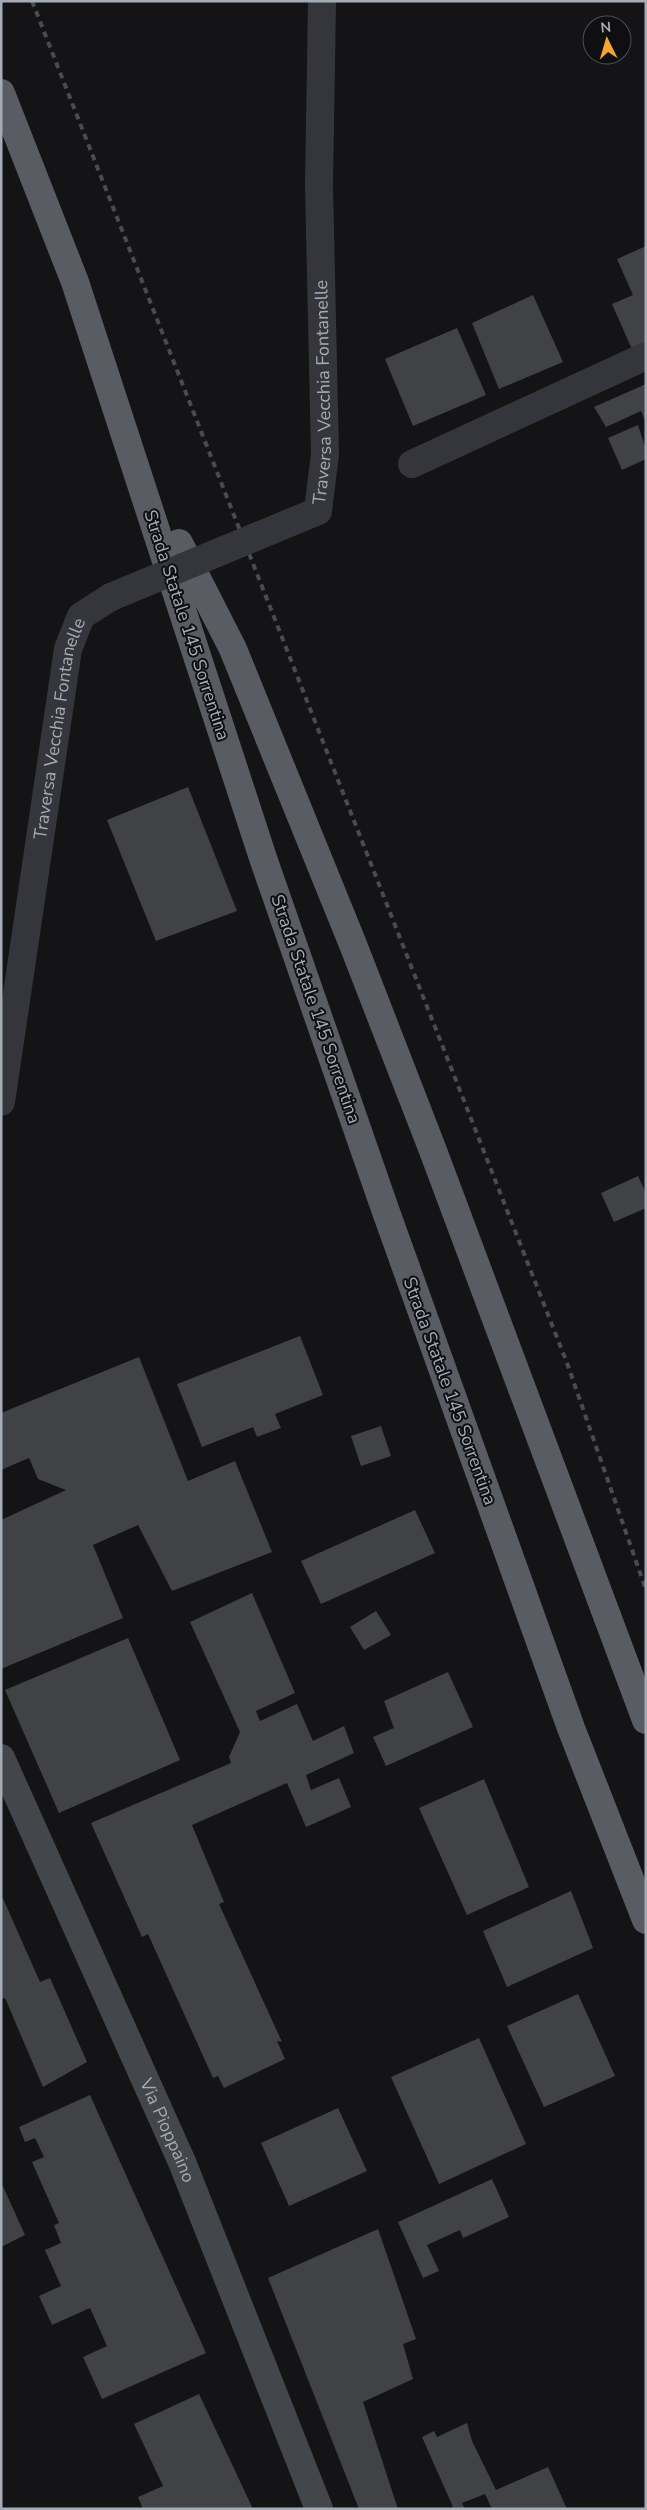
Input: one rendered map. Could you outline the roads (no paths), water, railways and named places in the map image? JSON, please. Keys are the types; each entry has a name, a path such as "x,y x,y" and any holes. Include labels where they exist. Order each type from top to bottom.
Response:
{"highway":[{"name":"Strada Statale 145 Sorrentina","path":"1,92 75,282 263,858 510,1560 646,1920"},
{"path":"127,439 233,649 348,933 432,1148 646,1720"}],"main road":[{"name":"Via Pioppaino","path":"1,1758 182,2162 319,2509"}],"street":[{"name":"Traversa Vecchia Fontanelle","path":"1,1102 68,649 81,616 111,596 318,511 325,454 320,185 322,1"},
{"path":"412,464 646,356"}],"railway":[{"path":"32,1 567,1363 646,1590"}]}
